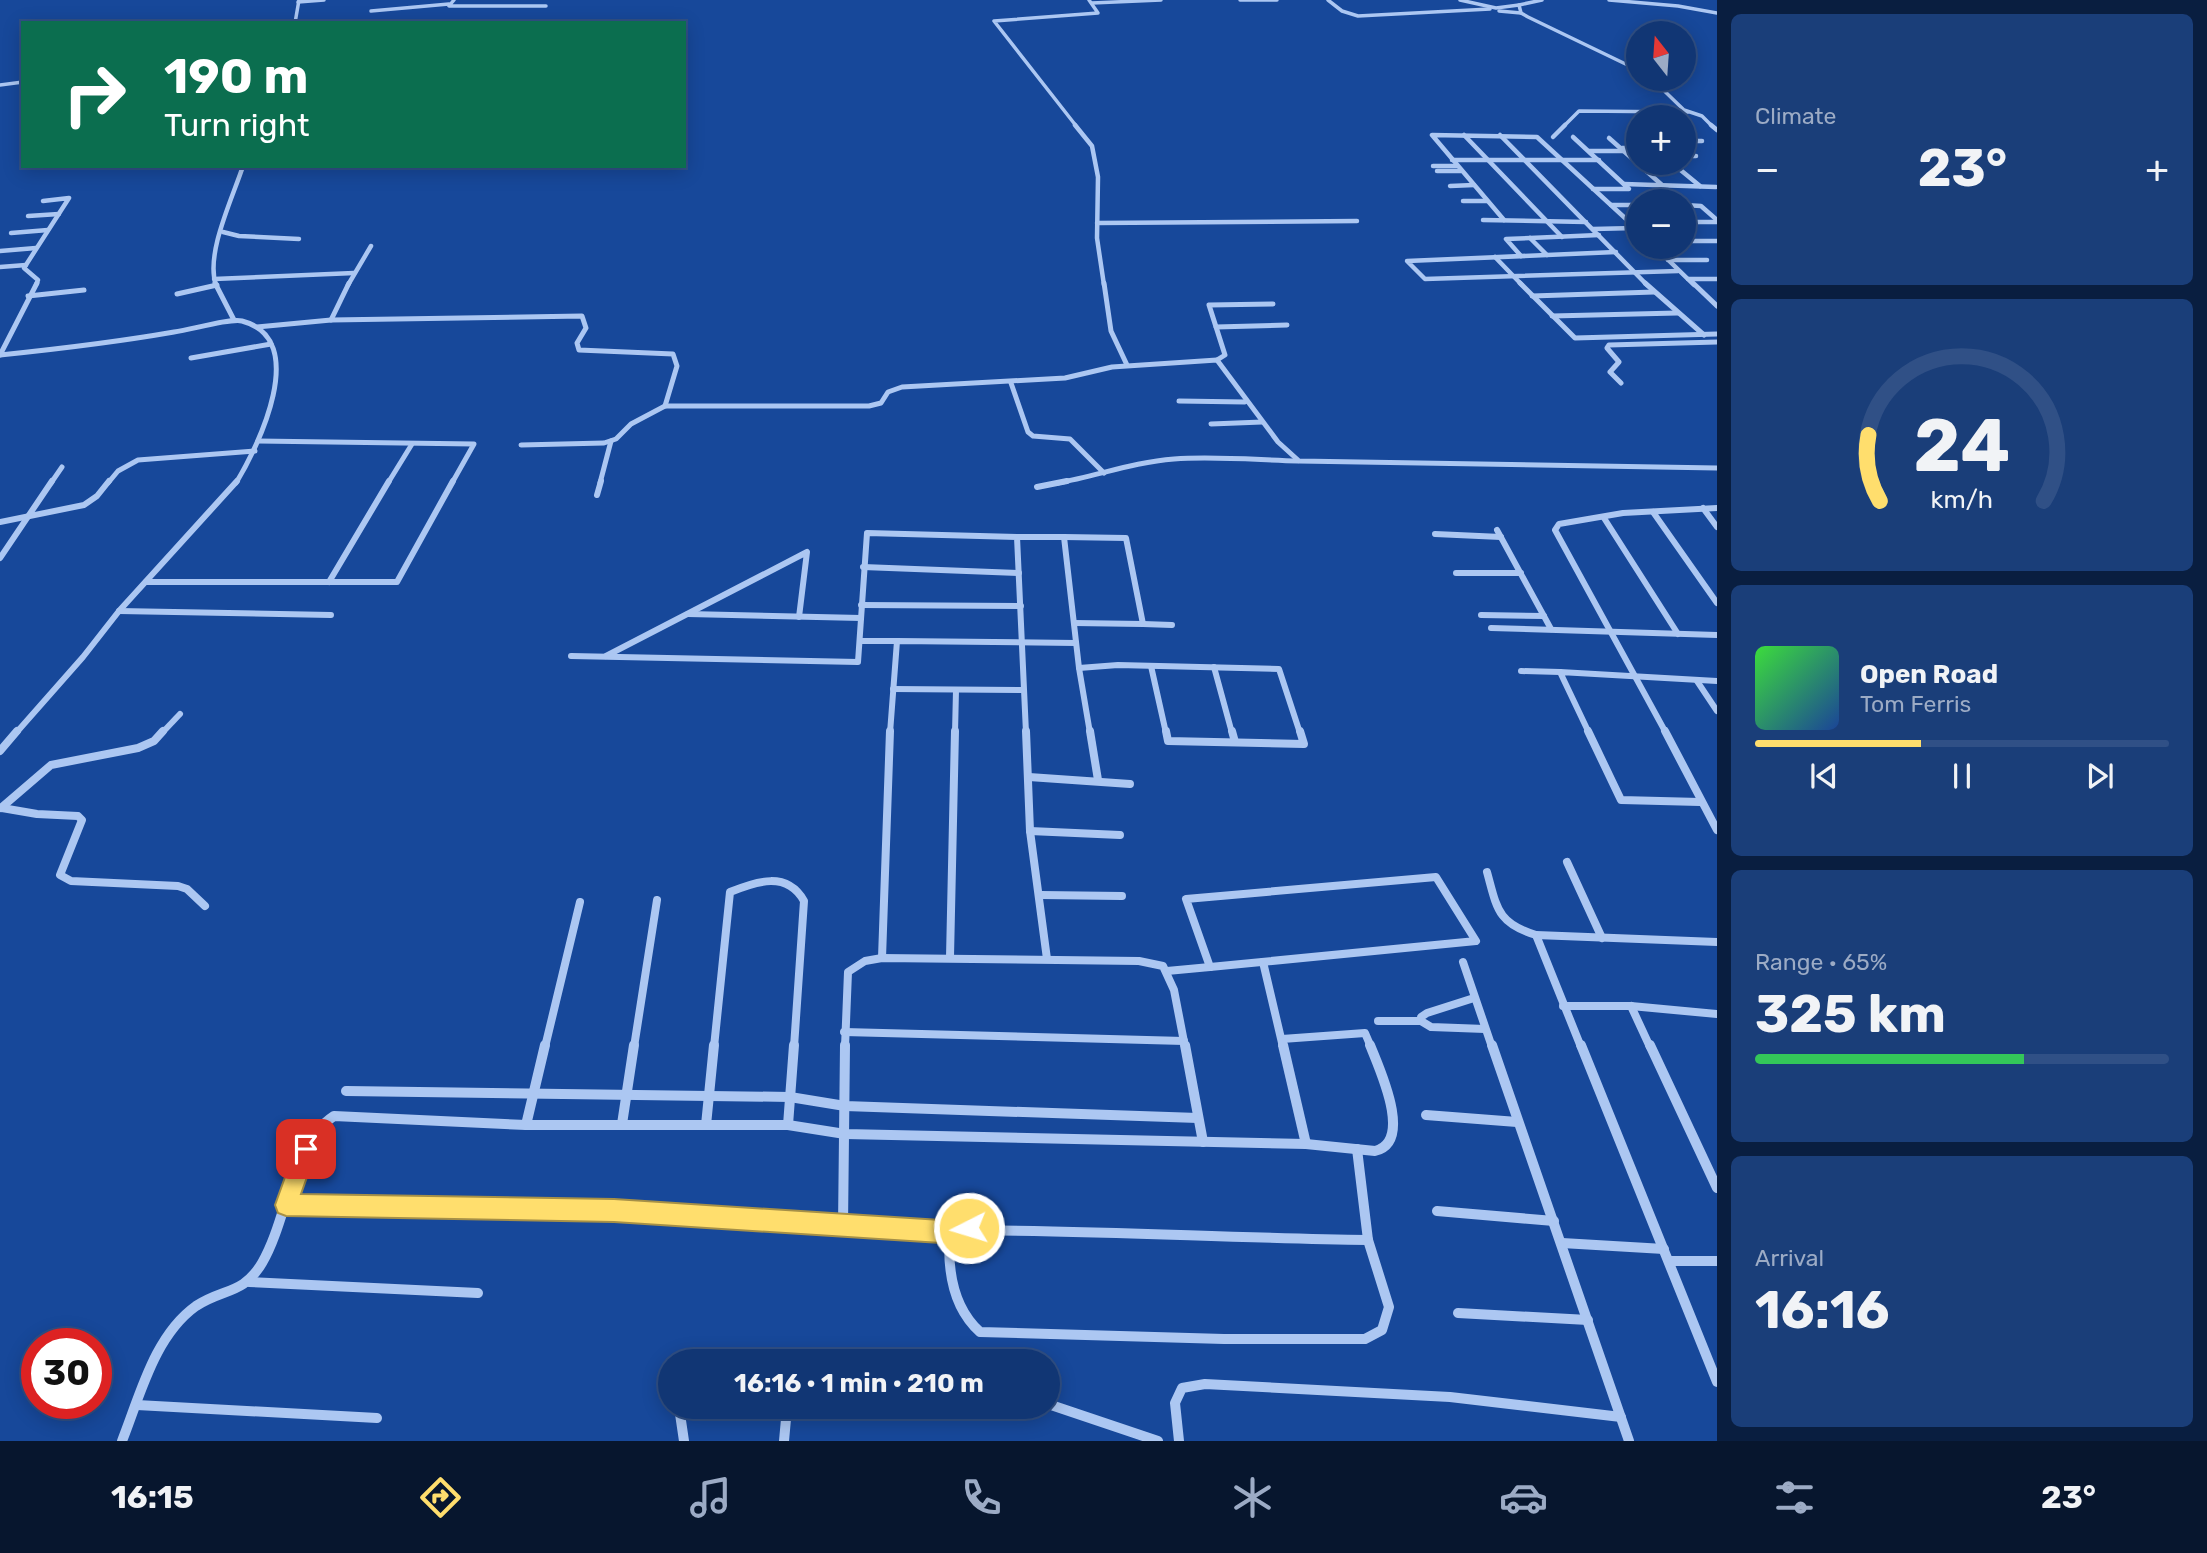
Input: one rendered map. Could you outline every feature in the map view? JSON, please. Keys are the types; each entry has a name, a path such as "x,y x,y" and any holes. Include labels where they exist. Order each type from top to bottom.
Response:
{"street":[{"path":"295,21 298,1 324,0"},
{"path":"449,4 454,0"},
{"path":"1091,2 1161,0"},
{"path":"1240,0 1277,0"},
{"path":"1328,0 1342,11 1358,16 1481,10 1542,0"},
{"path":"1460,0 1496,8"},
{"path":"1609,0 1678,6 1717,13"},
{"path":"1091,2 1098,13 994,22 1092,146 1098,177 1097,223 1111,331 1127,365"},
{"path":"371,12 449,4 466,8 546,6"},
{"path":"1519,5 1521,13"},
{"path":"1481,10 1521,13 1626,64"},
{"path":"0,85 21,82"},
{"path":"1665,91 1680,105"},
{"path":"1553,137 1579,111 1626,111"},
{"path":"1696,114 1702,116 1717,130"},
{"path":"1464,135 1562,237"},
{"path":"1499,135 1654,292 1704,335"},
{"path":"1504,220 1431,136 1537,136 1626,218"},
{"path":"1573,137 1629,189 1593,189"},
{"path":"1609,138 1662,185"},
{"path":"1696,141 1702,141"},
{"path":"1589,151 1626,149"},
{"path":"1452,160 1599,160"},
{"path":"1433,166 1457,166"},
{"path":"234,320 216,282 215,249 223,232 242,168"},
{"path":"1437,171 1461,171"},
{"path":"1687,175 1700,186"},
{"path":"1624,184 1716,187"},
{"path":"1450,186 1474,185"},
{"path":"0,355 38,280 24,268 69,198 43,201"},
{"path":"1463,201 1487,201"},
{"path":"1611,205 1626,205"},
{"path":"1696,206 1702,206 1717,221"},
{"path":"28,216 59,214"},
{"path":"1483,220 1586,222"},
{"path":"1097,223 1357,221"},
{"path":"1696,222 1717,221"},
{"path":"1592,229 1626,229"},
{"path":"11,233 48,230"},
{"path":"223,232 239,236 299,239"},
{"path":"1521,256 1506,239 1599,235"},
{"path":"1530,238 1547,255"},
{"path":"1696,241 1717,241"},
{"path":"331,320 354,273 372,246"},
{"path":"0,251 36,248"},
{"path":"1616,252 1407,261 1424,279 1678,271"},
{"path":"1496,257 1571,336 1717,334"},
{"path":"1668,260 1707,260"},
{"path":"1668,260 1716,304"},
{"path":"0,267 26,265"},
{"path":"177,294 216,282 354,273"},
{"path":"1687,279 1717,279"},
{"path":"28,296 84,290"},
{"path":"1532,296 1654,292"},
{"path":"521,445 595,445 611,441 631,424 666,406 869,406 881,403 888,392 902,387 1011,383 1065,378 1094,369 1127,365 1217,360 1225,355 1209,305 1273,304"},
{"path":"1552,316 1678,313"},
{"path":"257,327 331,320 582,316 586,328 577,343 579,350 673,354 677,366 666,406"},
{"path":"0,355 172,332 234,320 265,332 271,344 276,379 273,400 255,451 234,486 119,611 83,657 0,751"},
{"path":"1216,327 1287,325"},
{"path":"1621,383 1610,372 1619,362 1607,348 1609,345 1717,342"},
{"path":"191,358 271,344"},
{"path":"1217,360 1245,402 1278,442 1299,461"},
{"path":"1011,383 1028,432 1033,436 1070,439 1104,473"},
{"path":"1178,401 1245,402"},
{"path":"1211,424 1262,422"},
{"path":"146,582 397,582 474,444 258,441"},
{"path":"597,495 611,441"},
{"path":"329,582 412,444"},
{"path":"0,522 29,519 84,505 97,496 118,471 138,460 255,451"},
{"path":"1037,487 1104,473 1124,466 1175,459 1717,468"},
{"path":"0,558 62,467"},
{"path":"1703,508 1717,527"},
{"path":"1717,508 1623,513 1559,524 1555,530 1717,830"},
{"path":"1653,512 1717,603"},
{"path":"1604,518 1678,634"},
{"path":"1497,530 1551,629"},
{"path":"571,656 858,662 867,533 1126,538 1143,624"},
{"path":"1435,534 1501,537"},
{"path":"1017,537 1030,831 1041,895 1047,959"},
{"path":"1064,537 1079,668 1098,780"},
{"path":"605,657 807,552 799,617"},
{"path":"863,567 1019,573"},
{"path":"1456,573 1521,573"},
{"path":"862,605 1021,606"},
{"path":"119,611 331,615"},
{"path":"687,614 861,618"},
{"path":"1481,615 1544,616"},
{"path":"1074,623 1172,625"},
{"path":"1491,628 1717,635"},
{"path":"860,641 1076,643"},
{"path":"882,958 897,641"},
{"path":"1079,668 1096,665 1214,667 1279,669 1304,744 1168,741 1151,666"},
{"path":"1214,667 1235,742"},
{"path":"1521,671 1717,681"},
{"path":"1560,672 1621,800 1700,802"},
{"path":"1697,681 1717,711"},
{"path":"893,689 1023,690"},
{"path":"950,957 956,690"},
{"path":"1,807 51,765 138,748 154,741 180,714"},
{"path":"1029,778 1130,783"},
{"path":"1,807 37,814 78,816 82,820 60,875 71,881 178,886 187,889 205,906"},
{"path":"1030,831 1120,835"},
{"path":"1567,862 1602,939"},
{"path":"1487,872 1505,923 1514,929 1536,935 1717,942"},
{"path":"1167,971 1210,967 1263,962 1476,941 1436,877 1186,899 1210,967"},
{"path":"706,1125 730,892 770,880 794,886 801,892 804,901 788,1125"},
{"path":"1041,895 1122,896"},
{"path":"622,1124 657,901"},
{"path":"526,1125 580,902"},
{"path":"1536,935 1717,1382"},
{"path":"843,1226 844,1032 848,972 865,961 882,958 950,957 1139,961 1158,964 1167,971 1174,989 1203,1142"},
{"path":"1463,961 1629,1441"},
{"path":"1263,962 1307,1144"},
{"path":"1421,1021 1421,1017 1427,1013 1474,998"},
{"path":"1563,1006 1631,1006 1717,1014"},
{"path":"1631,1006 1717,1188"},
{"path":"1378,1021 1421,1021 1431,1027 1485,1029"},
{"path":"844,1032 1184,1041"},
{"path":"249,1282 269,1253 309,1141 325,1120 334,1116 526,1125 788,1125 845,1133 1384,1148 1391,1140 1395,1113 1365,1033 1282,1039"},
{"path":"346,1091 790,1097 845,1106 1198,1118"},
{"path":"1426,1115 1517,1122"},
{"path":"950,1230 952,1274 960,1310 969,1324 980,1332 1224,1339 1365,1339 1382,1330 1389,1307 1368,1240 1357,1149"},
{"path":"286,1205 614,1211 843,1226 1046,1230 1208,1238 1368,1240"},
{"path":"1437,1211 1554,1221"},
{"path":"1562,1243 1664,1250"},
{"path":"1670,1261 1717,1261"},
{"path":"122,1441 166,1341 181,1319 198,1305 249,1282 478,1293"},
{"path":"1458,1313 1588,1320"},
{"path":"1179,1441 1175,1398 1182,1388 1205,1384 1450,1397 1621,1417"},
{"path":"137,1405 377,1418"},
{"path":"1060,1408 1158,1441"},
{"path":"681,1419 684,1441"},
{"path":"784,1441 786,1419"}],"route":[{"path":"306,1149 286,1205 614,1211 941,1231 969,1228"}]}
